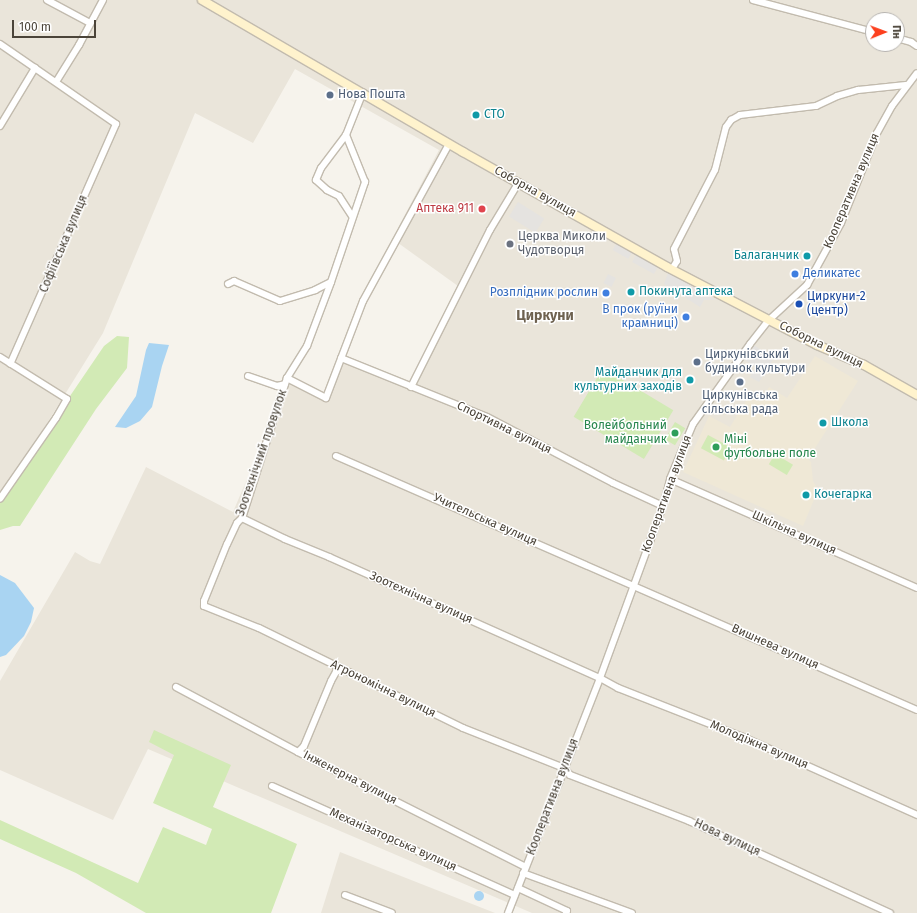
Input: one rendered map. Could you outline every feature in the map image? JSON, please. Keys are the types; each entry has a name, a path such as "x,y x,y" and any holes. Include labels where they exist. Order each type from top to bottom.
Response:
{"street":[{"path":"47,0 90,23"},
{"path":"0,44 56,82 103,0"},
{"name":"Соборна вулиця","path":"202,0 263,37 363,92 449,144 672,269 817,345 864,365 917,395"},
{"path":"753,0 865,30"},
{"path":"905,40 917,46"},
{"path":"0,126 35,68"},
{"name":"Кооперативна вулиця","path":"508,913 600,678 663,506 670,479 693,424 769,320 807,285 824,257 841,223 877,133 906,85 917,73"},
{"name":"Софіївська вулиця","path":"10,364 116,124 60,88 56,82"},
{"path":"672,269 677,261 674,249 715,170 726,127 731,120 740,115 816,106 837,96 858,90 906,85"},
{"path":"352,216 339,196 327,190 316,180 320,168 346,135 363,92"},
{"path":"248,376 277,386 286,381 307,346 331,282 352,216 365,182 346,135"},
{"name":"Зоотехнічний провулок","path":"204,606 204,601 227,544 237,523 242,518 286,381 326,398 363,301 449,144"},
{"path":"411,387 490,230 519,182"},
{"path":"228,284 234,281 280,301 315,290 331,282"},
{"path":"0,357 58,395 67,399 0,499"},
{"name":"Спортивна вулиця","path":"341,358 487,417 613,483 663,506"},
{"name":"Учительська вулиця","path":"336,456 633,585"},
{"name":"Шкільна вулиця","path":"670,479 917,588"},
{"name":"Зоотехнічна вулиця","path":"242,518 285,539 329,557 600,678"},
{"name":"Вишнева вулиця","path":"633,585 917,710"},
{"name":"Агрономічна вулиця","path":"204,606 259,628 463,728 564,768"},
{"path":"298,752 304,746 331,681 336,672 342,669"},
{"name":"Молодіжна вулиця","path":"600,678 618,688 743,737 917,815"},
{"name":"Інженерна вулиця","path":"176,687 524,870 632,913"},
{"name":"Нова вулиця","path":"564,768 570,775 689,821 890,913"},
{"name":"Механізаторська вулиця","path":"272,786 515,894"},
{"path":"518,888 567,911 566,913"},
{"path":"345,895 392,913"}],"shaded area":[{"path":"0,0 917,0 917,913 532,913 148,749 113,820 0,770 0,681 75,552 90,561 100,564 146,467 233,512 288,383 287,378 324,395 340,355 409,384 458,286 394,240 399,226 439,150 295,69 253,143 195,113 103,333 0,499"},
{"path":"518,202 544,218 535,233 509,216"},
{"path":"616,244 632,253 628,259 613,250"},
{"path":"636,255 658,267 654,274 632,262"},
{"path":"668,273 716,300 704,300 700,307 664,284"},
{"path":"608,274 616,278 611,287 603,283"},
{"path":"752,344 774,358 759,382 750,377 756,367 743,359"},
{"path":"815,356 858,381 808,459 811,462 813,481 818,490 803,526 683,472 709,416 730,427 749,396 760,402 769,387 787,398"},
{"path":"340,852 495,913 321,913"}],"green space":[{"path":"117,336 129,337 127,368 96,409 20,526 13,526 0,530 0,499 104,346"},
{"path":"603,368 673,410 644,459 574,417"},
{"name":"Волейбольний майданчик","path":"675,422 685,428 675,445 665,439"},
{"name":"Міні футбольне поле","path":"708,435 731,447 724,460 701,448"},
{"path":"775,454 793,465 787,475 769,464"},
{"path":"154,730 231,765 213,807 297,844 271,913 146,913 76,873 0,839 0,820 138,883 163,827 206,845 212,829 153,803 174,755 149,742"}],"water":[{"path":"149,343 169,345 152,407 140,421 126,428 115,427 136,396 146,350"},
{"path":"0,575 15,583 34,608 31,622 24,636 6,655 0,657"},
{"path":"477,891 481,891 484,896 481,901 477,901 474,898 474,894"}],"place":[{"name":"Нова Пошта","path":"330,95"},
{"name":"СТО","path":"476,115"},
{"name":"Аптека 911","path":"482,209"},
{"name":"Церква Миколи Чудотворця","path":"510,244"},
{"name":"Балаганчик","path":"807,256"},
{"name":"Деликатес","path":"795,274"},
{"name":"Покинута аптека","path":"631,292"},
{"name":"Розплідник рослин","path":"606,293"},
{"name":"Циркуни-2 (центр)","path":"799,304"},
{"name":"В прок (руїни крамниці)","path":"686,317"},
{"name":"Циркунівський будинок культури","path":"697,362"},
{"name":"Майданчик для культурних заходів","path":"690,380"},
{"name":"Циркунівська сільська рада","path":"740,382"},
{"name":"Школа","path":"823,423"},
{"name":"Волейбольний майданчик","path":"675,433"},
{"name":"Міні футбольне поле","path":"716,447"},
{"name":"Кочегарка","path":"806,495"}],"district":[{"name":"Циркуни","path":"545,316"}]}
